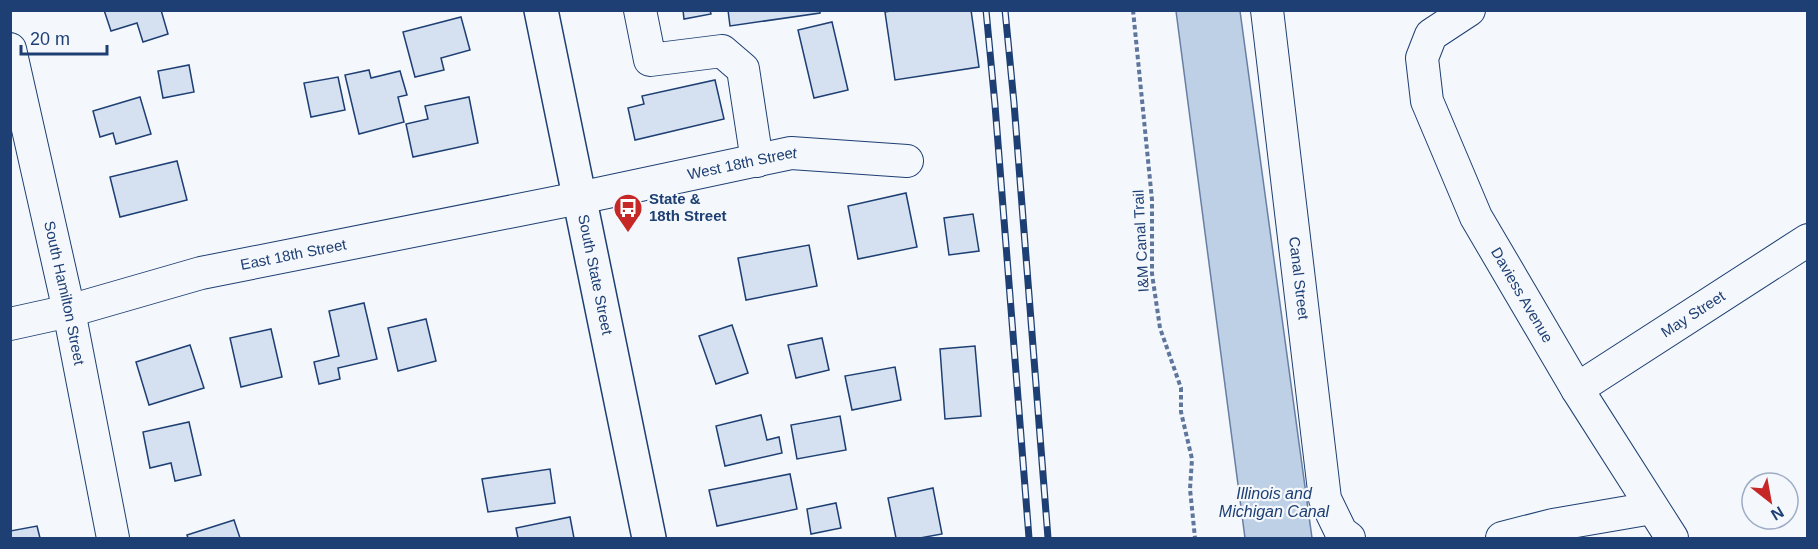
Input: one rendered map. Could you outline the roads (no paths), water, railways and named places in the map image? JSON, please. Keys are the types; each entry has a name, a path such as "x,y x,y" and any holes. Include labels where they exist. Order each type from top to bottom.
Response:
{"main road":[{"name":"South State Street","path":"541,10 649,538"}],"street":[{"path":"640,10 650,60 722,51 743,69 757,161"},
{"name":"Canal Street","path":"1267,10 1325,499 1341,532 1349,538"},
{"name":"Daviess Avenue","path":"1469,10 1431,35 1422,58 1427,101 1476,217 1577,389 1672,538"},
{"name":"South Hamilton Street","path":"10,49 69,311 113,538"},
{"name":"West 18th Street","path":"579,198 791,153 908,161"},
{"name":"East 18th Street","path":"10,324 69,311 201,273 579,198"},
{"name":"May Street","path":"1577,389 1808,240"},
{"path":"1502,538 1553,525 1652,508"}],"water":[{"name":"Illinois and Michigan Canal","path":"1176,11 1240,11 1312,538 1245,538"}],"railway":[{"path":"986,10 1029,538"},
{"path":"1005,10 1048,538"}],"place":[{"name":"State & 18th Street","path":"628,234"}]}
